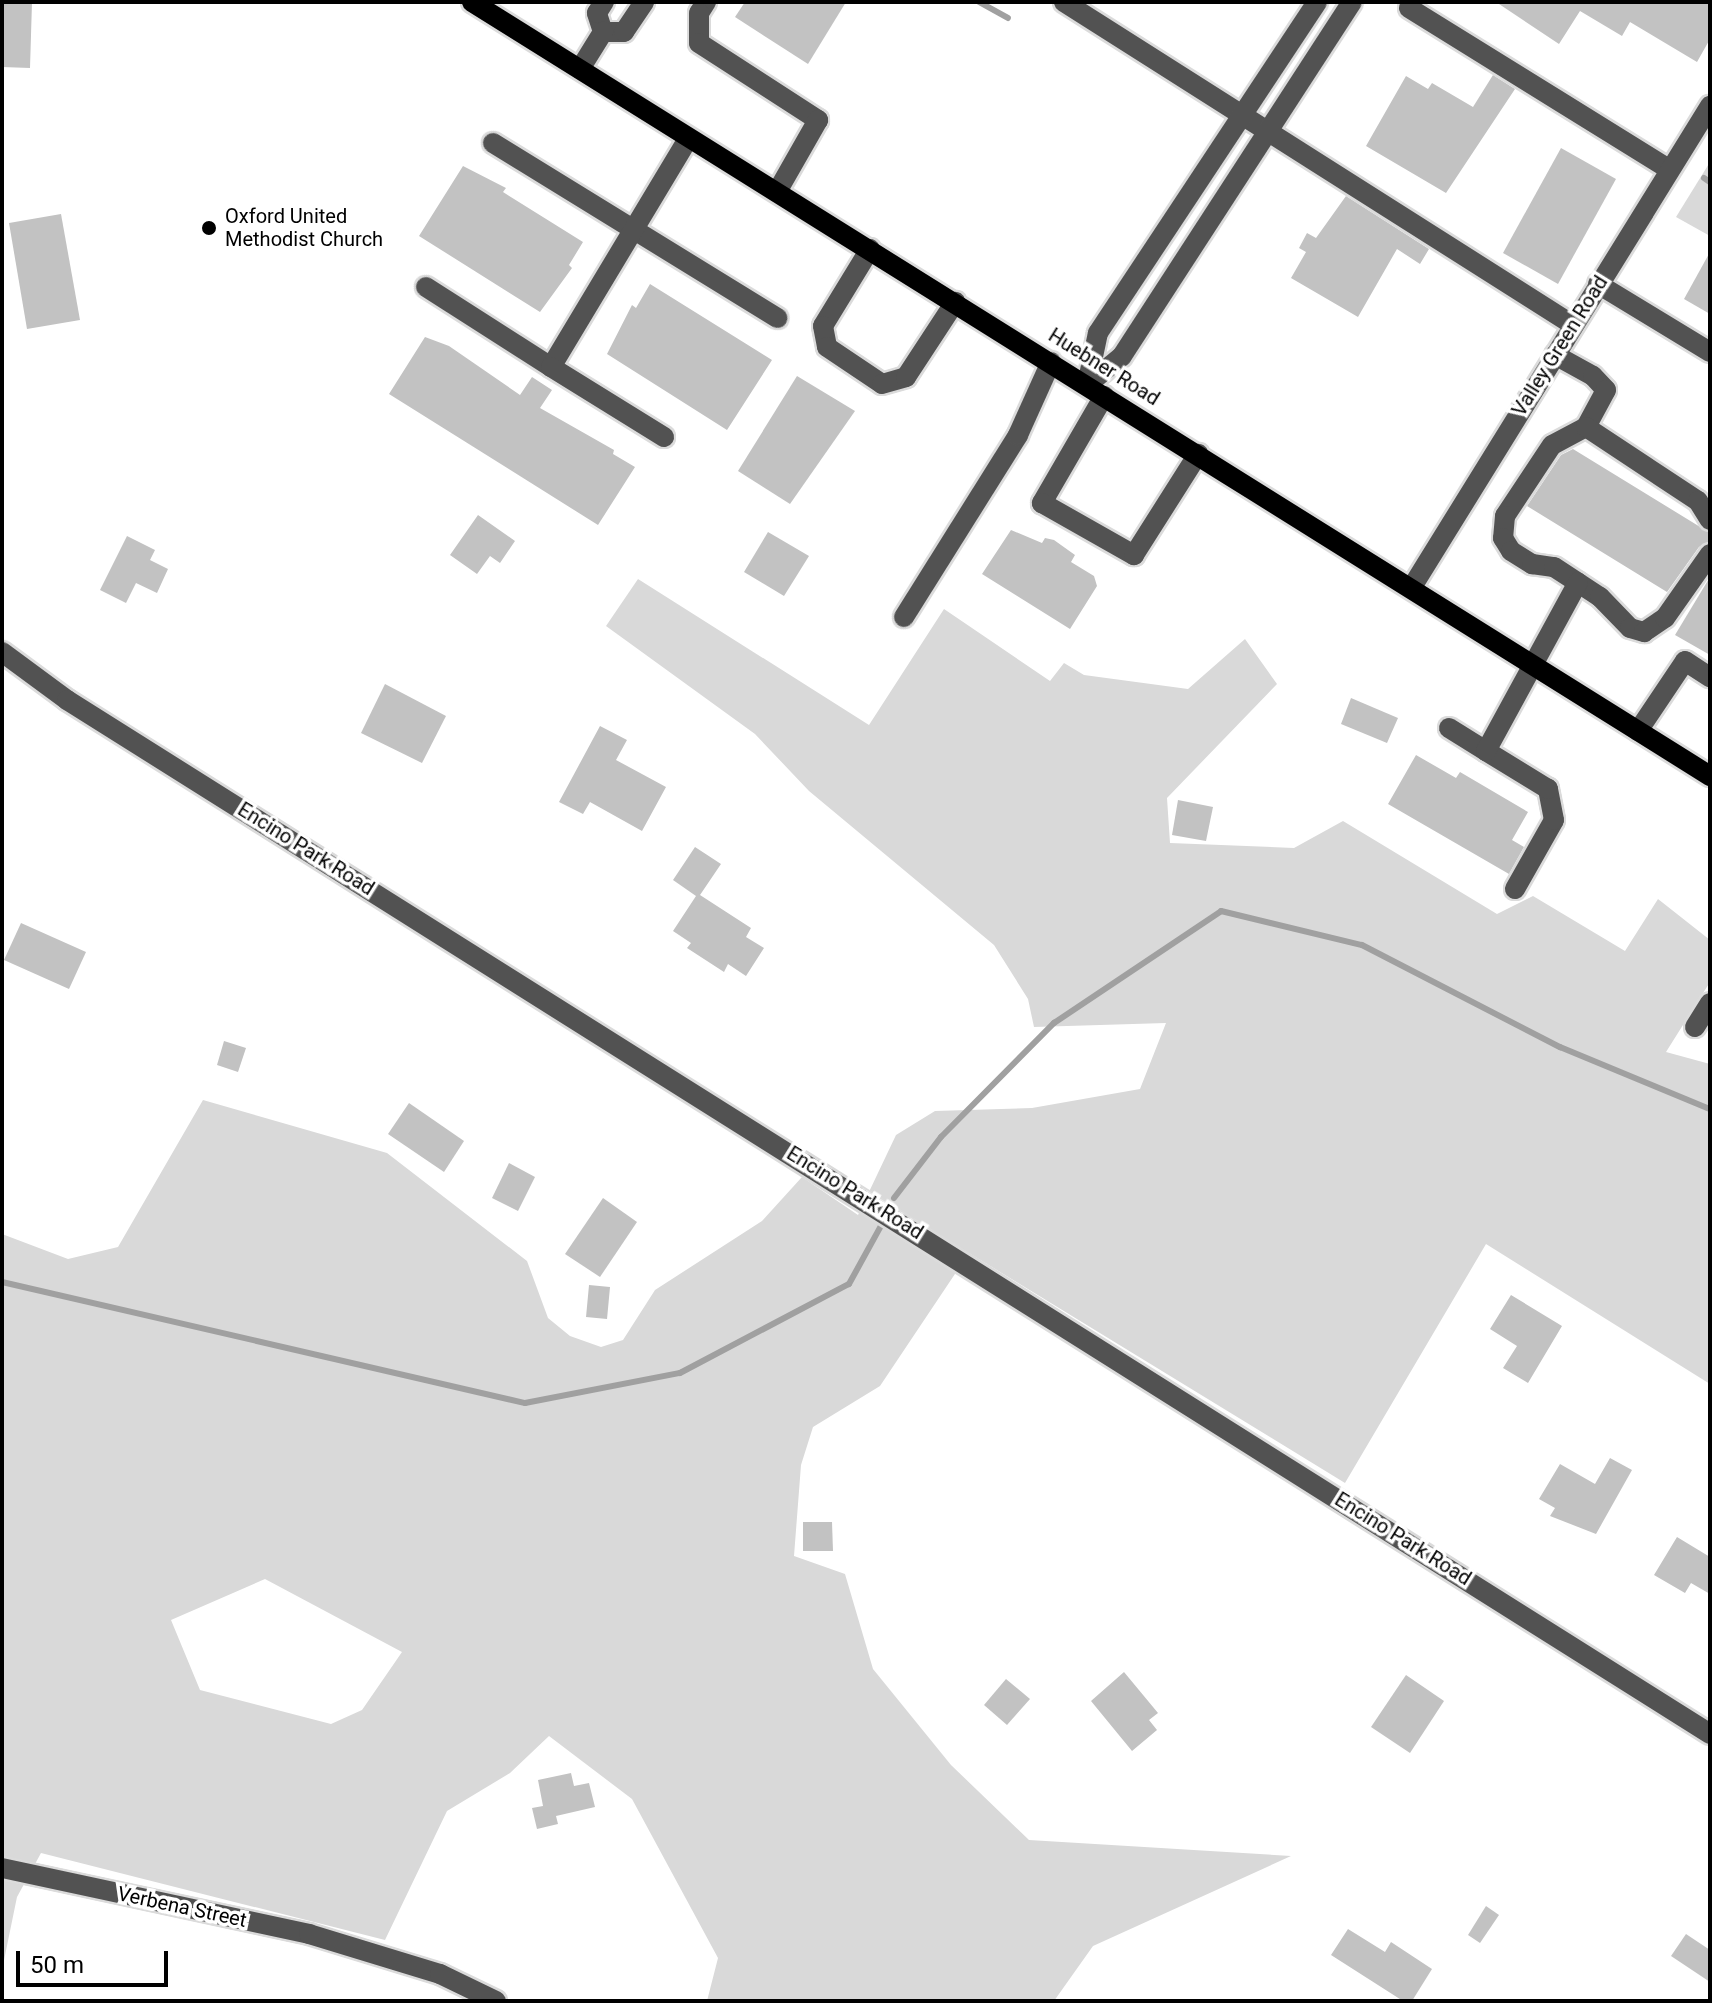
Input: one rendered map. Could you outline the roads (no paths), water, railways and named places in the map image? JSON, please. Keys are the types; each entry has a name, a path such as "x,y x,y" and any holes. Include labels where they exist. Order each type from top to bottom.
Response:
{"main road":[{"name":"Huebner Road","path":"472,2 1710,776"}],"street":[{"path":"580,69 603,32 597,13 604,2"},
{"path":"603,32 624,32 644,2"},
{"path":"706,2 699,13 699,43 818,120 777,192"},
{"path":"1064,2 1266,135 1573,325"},
{"path":"1096,390 1098,333 1317,2"},
{"path":"1198,454 1134,555 1042,503 1096,390 1122,356 1352,2"},
{"path":"1409,8 1669,169"},
{"name":"Valley Green Road","path":"1412,587 1710,106"},
{"path":"551,367 688,139"},
{"path":"493,143 777,318"},
{"path":"870,249 823,326 827,347 882,384 906,377 955,302"},
{"path":"1598,284 1710,352"},
{"path":"426,287 664,437"},
{"path":"1555,355 1593,376 1606,390 1586,427 1552,445 1505,516 1503,538 1511,551 1532,564 1554,567 1578,582 1630,628 1644,632 1665,618 1710,554"},
{"path":"904,617 1018,435 1051,362"},
{"path":"1586,427 1698,501 1710,520"},
{"path":"1486,751 1578,582"},
{"name":"Encino Park Road","path":"2,652 78,707 1710,1734"},
{"path":"1638,731 1685,661 1710,677"},
{"path":"1449,728 1548,789 1554,820 1515,889"},
{"path":"1695,1027 1710,1003"},
{"name":"Verbena Street","path":"2,1868 309,1934 440,1974 496,2001"}],"waterway":[{"path":"979,2 1008,18"},
{"path":"1704,178 1710,182"},
{"path":"894,1198 941,1137 1054,1023 1221,911 1362,945 1560,1047 1710,1109"},
{"path":"2,1282 525,1403 680,1373 849,1284 882,1224"}],"place":[{"name":"Oxford United Methodist Church","path":"209,228"}]}
